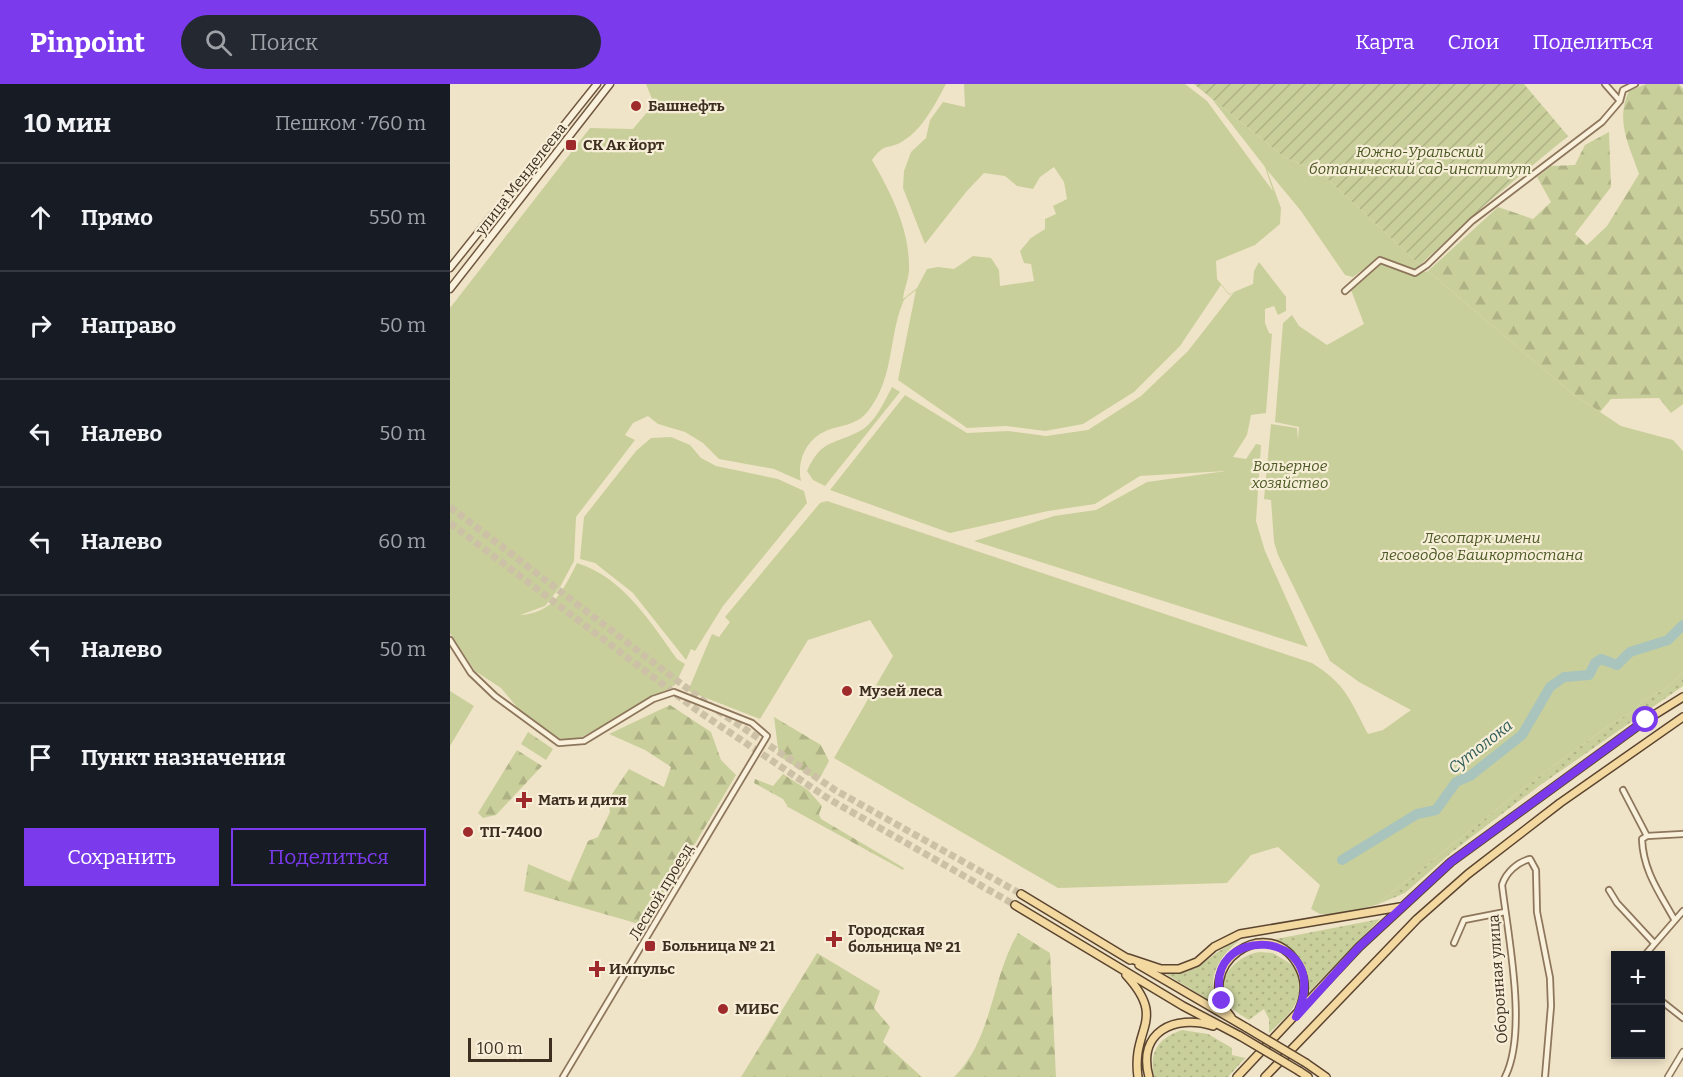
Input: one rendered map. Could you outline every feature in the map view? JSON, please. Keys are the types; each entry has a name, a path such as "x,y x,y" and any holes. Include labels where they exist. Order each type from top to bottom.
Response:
{"main road":[{"name":"улица Менделеева","path":"450,268 597,84"},
{"name":"улица Менделеева","path":"450,290 610,84"},
{"path":"1236,1077 1296,1017 1359,947 1451,862 1646,720 1683,697"},
{"path":"1265,1077 1417,918 1560,803 1683,717"},
{"path":"1021,894 1326,1077"},
{"path":"1015,905 1308,1077"},
{"path":"1128,958 1161,969 1179,969 1197,962 1214,947 1240,934 1400,907"},
{"path":"1232,1019 1220,994 1223,967 1237,951 1255,944 1266,943 1287,951 1296,960 1303,976 1304,991 1296,1017"},
{"path":"1121,969 1139,988 1146,1002 1146,1024 1136,1060 1138,1077"},
{"path":"1149,1077 1147,1059 1150,1045 1162,1030 1174,1023 1198,1021 1229,1030"}],"street":[{"path":"1605,84 1620,101"},
{"path":"1345,291 1380,260 1415,273 1427,266 1472,221 1602,122 1620,101 1623,90 1635,84"},
{"name":"Лесной проезд","path":"450,640 471,673 495,696 524,720 560,742 584,741 653,699 674,692 752,723 767,736 563,1077"},
{"path":"1623,790 1647,836"},
{"path":"1674,919 1649,876 1642,858 1642,839 1647,836 1683,834"},
{"name":"Оборонная улица","path":"1504,1077 1514,1055 1516,1022 1505,912 1504,878 1515,867 1530,859 1536,870 1537,912 1550,978 1551,1006 1545,1077"},
{"path":"1610,890 1617,903 1654,943"},
{"path":"1648,951 1683,910"},
{"path":"1454,943 1464,920 1505,912"},
{"path":"1665,1004 1683,1018"},
{"path":"1668,1077 1683,1052"}],"green space":[{"name":"Лесопарк имени лесоводов Башкортостана","path":"646,84 946,84 928,116 917,130 898,144 880,150 872,160 898,211 906,238 909,270 903,299 917,288 927,269 938,267 954,269 973,256 991,258 999,270 1000,286 1034,281 1031,264 1024,263 1020,251 1031,238 1045,229 1045,219 1056,214 1053,206 1067,199 1064,182 1054,167 1040,177 1033,189 1017,186 1005,176 984,173 925,244 903,188 904,171 911,152 926,138 930,120 943,102 965,107 964,84 1185,84 1207,101 1273,191 1265,167 1212,99 1194,84 1284,157 1321,173 1420,265 1415,271 1394,266 1396,268 1413,275 1428,271 1573,394 1621,426 1673,440 1683,451 1683,672 1665,689 1642,701 1634,711 1611,724 1526,786 1376,905 1335,915 1320,914 1311,909 1320,885 1278,847 1251,855 1227,883 1058,888 834,758 893,656 870,620 808,640 760,719 688,691 712,634 719,637 730,622 725,617 820,503 827,501 1312,663 1340,686 1368,734 1383,730 1411,710 1359,682 1330,661 1278,555 1274,542 1271,500 1264,499 1271,424 1297,428 1298,440 1299,427 1275,422 1283,323 1292,315 1299,326 1327,345 1364,324 1351,290 1381,264 1394,268 1392,264 1379,258 1353,277 1345,275 1301,211 1267,170 1281,208 1280,224 1255,245 1216,261 1217,279 1229,294 1253,284 1254,271 1259,262 1286,297 1286,311 1278,315 1274,306 1265,309 1265,323 1269,333 1272,334 1266,413 1251,415 1247,435 1233,457 1246,459 1256,444 1261,445 1256,521 1265,551 1308,647 974,541 1054,516 1096,510 1147,482 1226,471 1140,476 1095,504 1048,511 950,533 830,490 905,395 967,433 1008,431 1046,436 1088,430 1141,396 1188,351 1234,292 1229,295 1221,285 1180,346 1134,392 1083,424 1045,431 1006,426 967,428 898,380 916,290 903,302 895,328 888,369 871,407 860,419 814,438 801,461 801,481 774,469 719,459 703,443 685,432 658,424 648,416 633,423 625,435 635,440 576,517 574,561 560,587 545,606 520,615 541,610 549,605 562,591 577,563 608,579 622,590 646,616 677,659 685,664 675,685 582,737 564,741 527,719 501,688 475,671 450,633 450,308 590,128 633,129 654,104"},
{"name":"Южно-Уральский ботанический сад-институт","path":"1194,84 1524,84 1568,136 1486,204 1420,265 1321,173 1284,157"},
{"path":"1646,84 1679,84 1683,89 1683,404 1671,413 1659,398 1611,399 1600,412 1573,394 1428,271 1498,207 1533,219 1551,202 1537,177 1551,166 1575,165 1585,145 1609,132 1611,187 1575,234 1587,245 1607,226 1639,174 1625,133 1623,113 1629,91"},
{"path":"892,387 900,392 825,486 813,480 807,471 822,448 858,432 869,424"},
{"path":"671,437 690,445 701,458 716,466 778,479 804,491 807,503 723,606 695,651 691,649 686,660 633,593 595,563 580,559 584,517 636,451 651,438"},
{"path":"1683,672 1683,686 1539,786 1452,852 1405,893 1376,905 1526,786 1611,724 1634,711 1642,701 1665,689"},
{"path":"450,691 474,706 450,746"},
{"path":"670,705 711,732 721,760 736,775 646,926 524,891 528,864 570,882 588,841 598,837 610,812 608,800 629,769 664,787 671,767 645,750 609,734"},
{"path":"774,717 821,745 829,761 821,776 813,778 779,756"},
{"path":"528,732 553,749 546,760 521,744"},
{"path":"517,750 542,766 496,815 483,818 478,813"},
{"path":"783,774 808,790 822,806 819,814 821,819 904,868 903,870 788,807 783,799 754,783 755,779 773,786"},
{"path":"1380,919 1310,991 1300,960 1296,954 1276,939"},
{"path":"1018,933 1050,953 1056,1077 954,1077 967,1062 977,1045 1002,969"},
{"path":"1240,940 1225,954 1213,979 1215,997 1220,1007 1166,974 1188,971 1197,967"},
{"path":"1260,952 1273,953 1294,966 1298,978 1298,997 1295,1004 1285,1018 1269,1033 1269,1019 1264,1009 1249,1020 1231,1007 1223,993 1225,977 1230,969 1244,957"},
{"path":"817,953 880,991 874,1008 890,1027 883,1042 922,1077 741,1077"},
{"path":"1182,1030 1208,1034 1232,1048 1232,1055 1245,1058 1228,1077 1154,1077 1153,1060 1157,1047 1167,1037"}],"waterway":[{"name":"Сутолока","path":"1342,860 1417,814 1436,810 1456,782 1470,776 1522,735 1550,687 1564,677 1589,675 1595,663 1601,659 1617,665 1630,652 1668,640 1683,625"}],"tunnel":[{"path":"450,507 705,702 835,790 1021,894"},
{"path":"450,523 698,711 829,799 1015,905"}],"place":[{"name":"Башнефть","path":"636,106"},
{"name":"СК Ак йорт","path":"571,145"},
{"name":"Музей леса","path":"847,691"},
{"name":"Мать и дитя","path":"524,800"},
{"name":"ТП-7400","path":"468,832"},
{"name":"Городская больница № 21","path":"834,939"},
{"name":"Больница № 21","path":"650,946"},
{"name":"Импульс","path":"597,969"},
{"name":"МИБС","path":"723,1009"}],"route":[{"path":"1222,1001 1219,986 1223,967 1237,951 1255,944 1276,945 1296,960 1303,976 1302,1005 1296,1017 1359,947 1451,862 1646,720"}],"park label":[{"name":"Вольерное хозяйство","path":"1290,474"}]}
